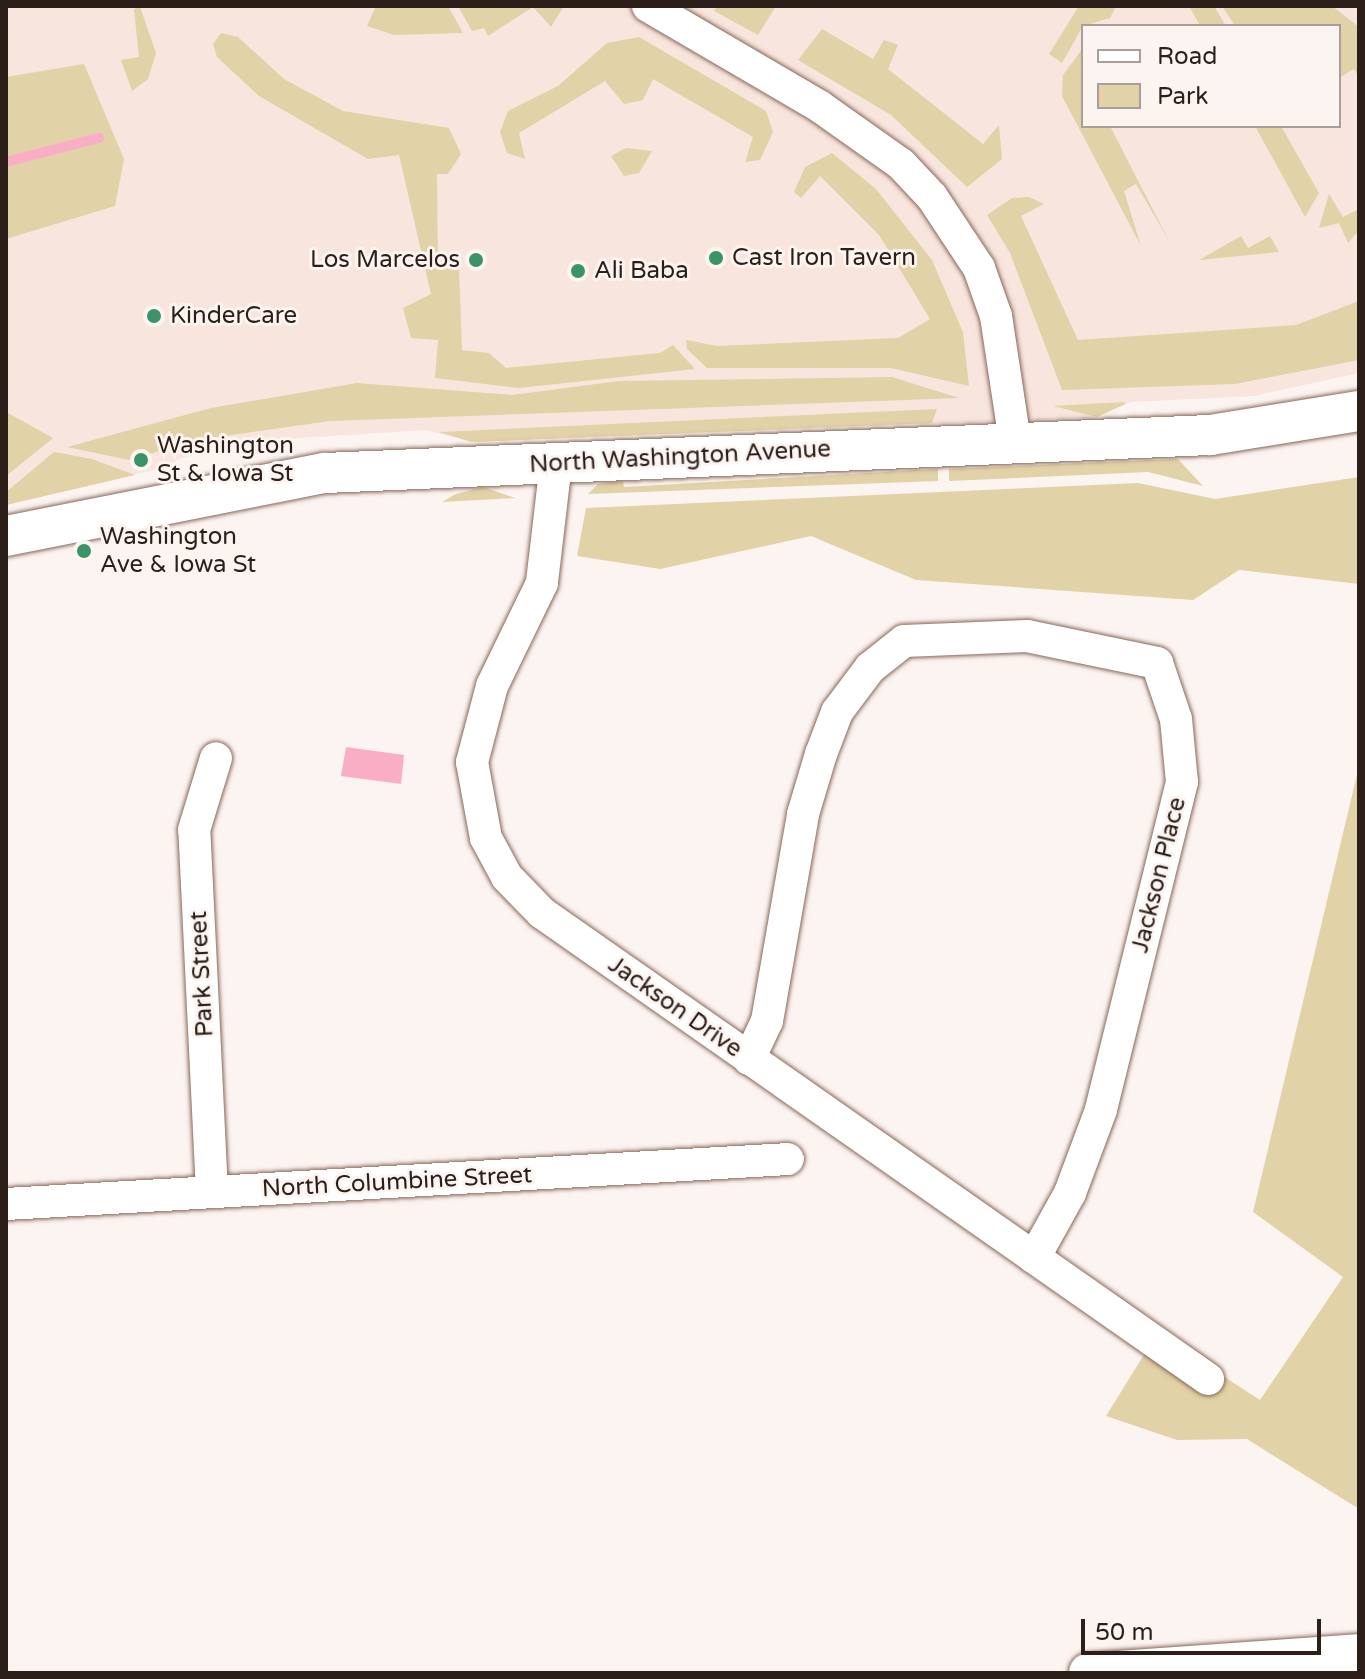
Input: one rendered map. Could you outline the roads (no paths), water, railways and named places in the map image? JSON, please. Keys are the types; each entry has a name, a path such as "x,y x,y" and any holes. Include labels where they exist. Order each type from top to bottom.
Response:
{"street":[{"path":"648,6 819,106 901,164 932,197 979,268 996,316 1015,441"},
{"name":"North Washington Avenue","path":"6,536 251,482 556,463 1262,432 1359,411"},
{"name":"Jackson Drive","path":"556,463 542,583 492,686 472,762 486,838 507,877 542,913 1208,1379"},
{"name":"Jackson Place","path":"749,1059 767,1021 803,814 821,754 837,712 870,668 904,641 1027,636 1157,663 1176,719 1182,782 1101,1110 1070,1193 1034,1258"},
{"name":"Park Street","path":"212,1192 194,830 216,758"},
{"name":"North Columbine Street","path":"6,1204 788,1159"},
{"path":"1089,1673 1359,1654"}],"waterway":[{"path":"6,162 99,138"}],"place":[{"name":"Cast Iron Tavern","path":"716,258"},
{"name":"Los Marcelos","path":"476,260"},
{"name":"Ali Baba","path":"578,271"},
{"name":"KinderCare","path":"154,316"},
{"name":"Washington St & Iowa St","path":"141,460"},
{"name":"Washington Ave & Iowa St","path":"84,551"}]}
